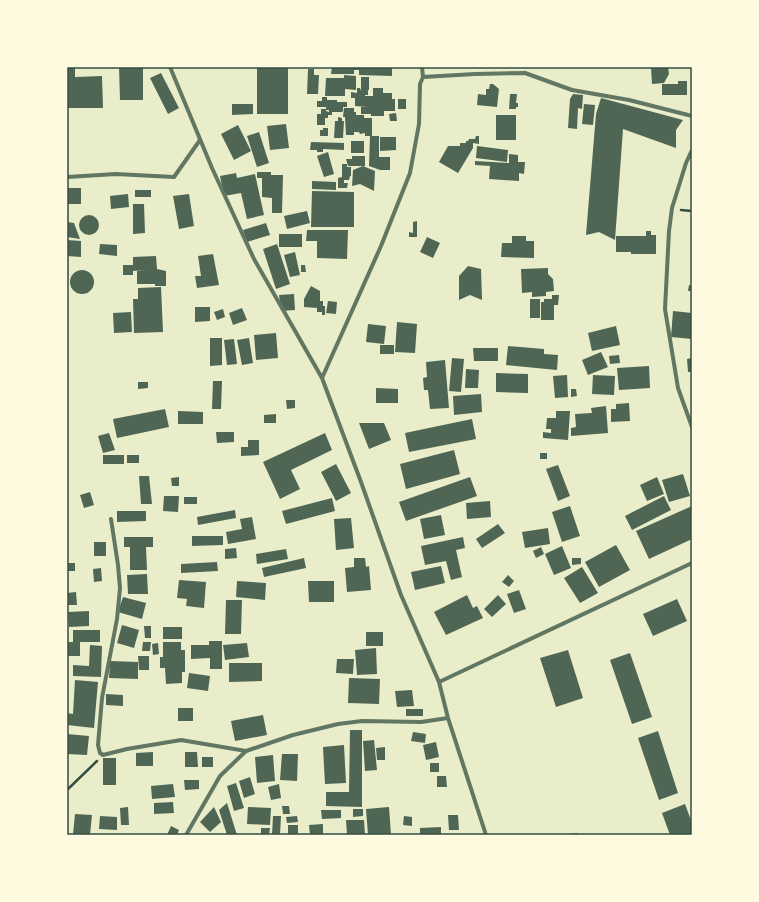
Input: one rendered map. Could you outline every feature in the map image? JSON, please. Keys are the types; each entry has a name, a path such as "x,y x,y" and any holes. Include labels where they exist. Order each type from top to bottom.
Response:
{"street":[{"path":"170,67 212,168 254,259 322,378 361,482 401,596 439,682 448,718 486,835"},
{"path":"322,378 381,246 410,173 419,124 420,84 423,77 422,67"},
{"path":"423,77 525,73 572,90 629,100 692,116"},
{"path":"67,177 116,174 174,177 200,140"},
{"path":"692,150 686,163 672,208 669,231 665,309 678,388 692,427"},
{"path":"111,520 120,588 117,619 102,698 98,745 100,753 104,755 127,748 181,740 246,751"},
{"path":"439,682 692,563"},
{"path":"186,835 220,776 246,751 293,735 338,724 362,721 421,722 448,718"}],"path":[{"path":"67,790 104,755"}],"building":[{"path":"67,67 75,67 75,77 102,76 103,108 67,108"},
{"path":"119,67 143,67 143,100 120,100"},
{"path":"257,67 288,67 288,114 257,114"},
{"path":"332,67 392,67 392,76 359,75 359,70 354,70 354,74 331,74"},
{"path":"651,67 668,67 669,74 664,83 652,84"},
{"path":"308,69 314,69 314,75 319,75 318,94 307,94"},
{"path":"161,73 179,108 168,114 150,78"},
{"path":"344,75 356,76 356,90 345,89 345,96 325,96 326,78 344,78"},
{"path":"361,77 369,77 368,95 365,96 373,96 373,88 383,88 383,93 392,93 392,99 395,99 395,111 384,111 384,116 361,114 361,107 367,107 355,106 355,98 351,98 351,92 357,93 357,88 360,88 361,91"},
{"path":"678,81 687,81 687,95 662,95 662,84 678,84"},
{"path":"490,84 493,84 499,89 497,107 477,105 478,94 486,95 486,89 489,89"},
{"path":"510,94 517,94 516,103 518,103 518,107 516,107 516,109 509,109"},
{"path":"573,94 583,95 582,109 578,108 577,129 568,128 570,99"},
{"path":"322,97 327,97 327,100 337,100 337,102 347,102 347,107 343,107 342,112 332,112 332,115 328,115 328,118 325,118 325,125 317,125 317,114 321,114 321,109 326,109 326,107 317,107 317,101 322,101"},
{"path":"601,98 683,120 676,130 676,148 623,129 615,240 599,232 586,235 596,114"},
{"path":"398,99 406,99 406,109 398,109"},
{"path":"232,104 253,104 253,114 232,115"},
{"path":"584,104 595,105 593,125 582,124"},
{"path":"344,108 354,108 356,115 364,115 364,118 372,118 372,136 379,136 379,157 390,157 390,170 380,170 369,166 370,136 365,136 365,133 360,134 359,132 354,132 354,135 346,135 345,117 343,117"},
{"path":"396,113 397,121 390,121 389,114"},
{"path":"496,115 516,115 516,140 496,140"},
{"path":"338,117 342,118 342,121 344,121 343,138 334,138 335,121 338,121"},
{"path":"286,124 289,148 270,150 267,126"},
{"path":"238,125 251,151 234,160 221,134"},
{"path":"323,128 328,128 328,136 320,136 320,130 323,130"},
{"path":"259,132 269,163 257,167 247,136"},
{"path":"476,136 479,136 479,144 473,143 473,148 458,173 439,162 448,146 460,146 460,143 466,143 469,139 475,139"},
{"path":"380,137 396,137 396,150 380,151"},
{"path":"351,141 364,141 364,153 351,153"},
{"path":"311,142 344,143 344,150 323,149 323,152 317,152 317,150 310,150"},
{"path":"477,146 508,150 507,162 476,158"},
{"path":"328,152 334,174 324,177 317,156"},
{"path":"509,154 518,155 518,162 525,162 524,174 519,173 519,181 489,179 490,166 475,165 475,161 509,163"},
{"path":"352,156 365,156 365,166 348,166 346,159 352,159"},
{"path":"342,164 347,164 347,167 351,167 351,176 349,180 344,180 344,183 348,183 347,188 338,188 338,178 342,177"},
{"path":"363,166 375,171 374,191 360,184 352,186 353,170"},
{"path":"257,172 271,172 271,175 283,175 282,213 272,213 272,198 262,197 262,178 257,178"},
{"path":"236,173 237,178 255,174 264,215 247,219 241,193 224,196 220,176"},
{"path":"312,181 336,182 336,190 312,189"},
{"path":"67,188 81,188 81,204 67,204"},
{"path":"135,190 151,190 151,197 135,197"},
{"path":"312,191 354,192 354,227 311,227"},
{"path":"128,194 129,207 111,209 110,196"},
{"path":"189,194 194,226 179,229 173,196"},
{"path":"133,204 144,204 145,233 133,234"},
{"path":"307,211 310,223 287,229 284,216"},
{"path":"85,215 93,215 99,221 99,229 93,235 85,235 79,229 79,221"},
{"path":"417,221 417,237 409,237 409,232 413,233 413,222"},
{"path":"67,222 74,223 80,239 67,237"},
{"path":"266,223 270,235 247,242 243,230"},
{"path":"307,230 348,230 347,259 317,258 317,241 306,241"},
{"path":"646,231 651,231 651,235 656,235 656,254 631,254 631,252 616,252 616,236 646,236"},
{"path":"279,234 302,234 302,247 279,247"},
{"path":"512,236 526,236 526,241 534,241 534,258 501,257 502,243 512,243"},
{"path":"427,237 440,243 433,258 420,252"},
{"path":"67,240 81,241 81,257 67,256"},
{"path":"100,244 117,245 117,256 99,254"},
{"path":"277,244 290,284 276,289 263,249"},
{"path":"295,252 300,275 290,277 284,255"},
{"path":"213,254 219,285 197,288 195,276 201,276 198,256"},
{"path":"156,256 157,269 166,271 166,286 155,286 155,284 137,284 137,271 146,270 133,271 133,275 123,275 123,265 133,265 133,257"},
{"path":"301,265 305,265 306,272 301,272"},
{"path":"468,266 481,269 482,300 470,295 459,300 459,276"},
{"path":"548,268 548,274 553,279 554,291 546,292 546,296 532,297 532,292 522,293 521,269"},
{"path":"82,270 90,274 94,282 90,290 82,294 74,290 70,282 74,274"},
{"path":"689,285 692,285 692,291 688,291"},
{"path":"311,286 320,291 320,301 323,301 323,306 325,306 325,315 322,315 322,312 317,312 317,308 304,307 304,299"},
{"path":"161,287 163,332 134,333 133,299 138,299 138,288"},
{"path":"294,294 295,310 281,311 279,295"},
{"path":"552,295 559,295 558,305 554,305 554,320 541,320 541,302 544,302 544,299 552,299"},
{"path":"530,299 540,299 540,318 530,318"},
{"path":"328,301 337,302 336,314 326,313"},
{"path":"195,307 210,307 210,321 195,322"},
{"path":"242,308 247,320 233,325 229,313"},
{"path":"223,309 225,317 217,320 214,312"},
{"path":"673,311 692,313 692,339 671,337"},
{"path":"131,312 132,332 114,333 113,313"},
{"path":"397,322 417,324 415,353 395,352"},
{"path":"368,324 386,326 384,344 366,342"},
{"path":"616,326 620,345 592,351 588,333"},
{"path":"276,333 278,358 256,360 254,335"},
{"path":"210,338 222,338 222,365 210,366"},
{"path":"249,338 253,363 242,365 237,340"},
{"path":"234,339 237,364 227,365 224,340"},
{"path":"380,345 394,345 394,354 380,354"},
{"path":"508,346 544,349 544,354 558,355 557,370 506,365"},
{"path":"473,348 498,348 498,361 474,361"},
{"path":"601,352 608,367 588,375 582,360"},
{"path":"619,355 620,363 610,364 609,356"},
{"path":"452,358 464,359 461,392 449,391"},
{"path":"692,358 692,372 688,372 687,359"},
{"path":"445,360 449,408 430,409 428,390 424,390 423,378 427,377 426,362"},
{"path":"649,366 650,388 619,390 617,368"},
{"path":"466,369 479,370 478,388 465,388"},
{"path":"496,373 528,374 528,393 496,392"},
{"path":"567,375 568,397 555,398 553,376"},
{"path":"593,375 615,376 614,395 592,394"},
{"path":"213,381 222,381 221,409 212,409"},
{"path":"138,382 148,382 148,388 138,389"},
{"path":"376,388 398,389 398,403 376,403"},
{"path":"571,389 576,389 577,396 571,397"},
{"path":"481,394 482,412 454,415 453,396"},
{"path":"286,400 295,400 295,408 287,409"},
{"path":"629,403 630,421 611,422 611,409 616,409 616,404"},
{"path":"606,406 608,433 571,436 571,428 576,427 575,414 592,413 591,408"},
{"path":"165,409 169,427 117,438 113,419"},
{"path":"178,411 203,412 203,424 178,424"},
{"path":"556,411 570,411 568,440 543,438 543,432 551,433 551,429 546,429 547,418 556,418"},
{"path":"276,414 276,423 264,423 264,415"},
{"path":"472,419 476,439 409,452 405,433"},
{"path":"359,423 384,423 391,440 369,449"},
{"path":"216,432 234,432 234,442 217,443"},
{"path":"109,433 115,450 103,453 98,436"},
{"path":"325,433 332,450 291,470 300,489 280,499 263,462"},
{"path":"248,440 259,440 259,455 241,456 241,447 248,447"},
{"path":"454,450 460,474 406,489 400,464"},
{"path":"540,453 547,453 547,459 540,459"},
{"path":"103,455 124,455 124,464 103,464"},
{"path":"127,455 139,455 139,463 127,463"},
{"path":"336,464 351,493 336,501 321,472"},
{"path":"558,465 570,496 558,501 546,469"},
{"path":"683,474 690,496 669,502 662,480"},
{"path":"139,476 149,476 152,504 141,504"},
{"path":"179,477 179,486 172,486 171,478"},
{"path":"470,477 477,496 406,521 399,502"},
{"path":"657,477 664,494 647,501 640,485"},
{"path":"90,492 94,505 84,508 80,495"},
{"path":"164,496 179,496 178,512 163,511"},
{"path":"664,496 671,510 632,530 625,516"},
{"path":"184,497 197,497 197,504 184,504"},
{"path":"332,498 335,511 286,524 282,511"},
{"path":"490,501 491,517 467,519 466,503"},
{"path":"570,506 580,536 562,542 552,512"},
{"path":"692,506 692,539 649,559 636,531"},
{"path":"235,510 236,518 198,525 197,517"},
{"path":"117,511 146,511 146,521 117,522"},
{"path":"441,515 445,535 424,539 420,519"},
{"path":"252,517 256,539 228,544 226,532 242,529 240,519"},
{"path":"351,518 354,548 336,550 334,519"},
{"path":"498,524 505,533 482,548 476,539"},
{"path":"548,528 550,544 525,548 522,532"},
{"path":"192,536 223,536 223,545 192,546"},
{"path":"124,537 153,537 153,547 146,547 147,570 130,570 130,547 124,547"},
{"path":"463,537 465,548 456,550 462,577 451,580 446,561 425,565 421,546"},
{"path":"94,542 106,542 106,556 94,556"},
{"path":"616,545 630,570 599,587 585,562"},
{"path":"562,546 571,568 554,575 545,554"},
{"path":"541,547 544,554 536,558 533,551"},
{"path":"236,548 237,558 225,559 225,549"},
{"path":"286,549 288,559 257,564 256,554"},
{"path":"304,558 306,568 264,577 262,568"},
{"path":"354,558 365,558 366,567 369,566 371,590 347,592 345,568 354,567"},
{"path":"572,558 581,558 581,564 572,565"},
{"path":"217,562 218,571 181,573 181,564"},
{"path":"67,563 75,563 75,571 67,571"},
{"path":"441,566 445,583 415,590 411,572"},
{"path":"582,567 598,593 580,603 564,578"},
{"path":"101,568 102,581 94,582 93,569"},
{"path":"147,574 148,594 128,594 127,575"},
{"path":"508,575 514,581 509,587 502,582"},
{"path":"179,580 206,582 204,608 186,606 187,599 177,598"},
{"path":"237,581 266,583 265,600 236,597"},
{"path":"308,581 334,581 334,602 309,602"},
{"path":"519,590 526,609 514,613 507,594"},
{"path":"76,592 77,605 67,605 67,593"},
{"path":"467,595 473,608 477,606 483,618 446,635 434,612"},
{"path":"498,595 506,604 492,617 484,609"},
{"path":"123,597 146,603 142,619 118,612"},
{"path":"677,599 687,621 653,636 643,614"},
{"path":"226,600 242,600 241,634 225,634"},
{"path":"89,611 89,626 69,627 68,612"},
{"path":"122,625 139,630 134,648 117,643"},
{"path":"144,626 151,626 151,638 145,638"},
{"path":"163,627 182,627 182,639 163,639"},
{"path":"73,630 100,630 100,642 80,642 80,656 67,656 67,642 73,642"},
{"path":"366,632 383,632 383,646 366,646"},
{"path":"209,641 222,641 222,669 210,669 210,658 191,659 191,645 209,645"},
{"path":"143,642 151,642 150,651 142,651"},
{"path":"163,642 181,642 181,650 185,650 185,672 182,672 182,683 166,684 165,668 160,668 160,657 163,657"},
{"path":"158,643 159,654 153,655 152,644"},
{"path":"247,643 249,657 225,660 223,645"},
{"path":"90,645 102,646 101,677 73,676 73,665 89,666"},
{"path":"376,648 377,674 357,675 355,650"},
{"path":"568,650 583,698 556,707 540,658"},
{"path":"630,653 652,717 632,724 610,660"},
{"path":"138,656 149,656 149,670 139,670"},
{"path":"337,659 354,659 353,674 336,673"},
{"path":"110,661 138,662 138,679 109,678"},
{"path":"229,663 262,663 262,681 229,682"},
{"path":"189,673 210,676 208,691 187,688"},
{"path":"349,678 380,679 379,704 348,703"},
{"path":"75,680 98,682 94,728 67,725 67,713 73,714"},
{"path":"412,690 414,706 397,707 395,691"},
{"path":"106,694 123,695 123,706 106,705"},
{"path":"178,708 193,708 193,721 178,721"},
{"path":"406,709 423,709 423,716 406,716"},
{"path":"263,715 267,735 235,741 231,721"},
{"path":"350,730 362,730 362,807 326,806 326,792 349,792"},
{"path":"658,731 678,793 659,800 638,738"},
{"path":"413,732 426,734 425,743 411,741"},
{"path":"67,734 89,736 87,755 67,754"},
{"path":"374,740 377,770 365,771 363,741"},
{"path":"436,742 439,757 426,760 423,745"},
{"path":"344,745 346,783 325,784 323,747"},
{"path":"385,747 385,760 377,760 376,748"},
{"path":"153,752 153,766 136,766 136,753"},
{"path":"185,752 197,752 198,767 185,767"},
{"path":"282,754 298,754 297,781 280,780"},
{"path":"273,755 275,781 257,783 255,757"},
{"path":"202,757 213,757 213,767 202,767"},
{"path":"103,758 116,758 116,785 103,785"},
{"path":"430,763 439,763 439,772 430,772"},
{"path":"437,776 446,776 447,787 437,787"},
{"path":"250,777 255,794 244,798 239,781"},
{"path":"184,780 199,780 199,789 185,790"},
{"path":"236,783 244,808 234,811 227,786"},
{"path":"173,784 175,797 152,799 151,786"},
{"path":"279,784 281,798 271,800 268,787"},
{"path":"173,802 174,813 154,814 154,803"},
{"path":"227,803 237,835 227,835 219,810"},
{"path":"685,804 692,823 692,835 670,835 662,813"},
{"path":"282,806 289,806 290,814 283,814"},
{"path":"128,807 129,825 121,825 120,808"},
{"path":"214,807 221,822 210,832 200,822"},
{"path":"248,807 271,808 270,825 247,824"},
{"path":"389,807 391,835 368,835 366,809"},
{"path":"353,809 363,809 363,816 353,817"},
{"path":"321,810 341,810 341,818 322,819"},
{"path":"75,814 92,815 90,835 73,835"},
{"path":"448,815 458,815 459,830 449,830"},
{"path":"100,816 117,817 117,830 99,829"},
{"path":"273,816 281,816 280,835 272,835"},
{"path":"297,816 298,822 287,823 286,817"},
{"path":"404,816 412,817 412,826 403,825"},
{"path":"346,820 364,820 365,835 347,835"},
{"path":"323,824 323,835 310,835 309,825"},
{"path":"288,825 298,825 298,835 288,835"},
{"path":"171,826 179,830 177,835 167,835"},
{"path":"441,827 441,835 420,835 420,828"},
{"path":"261,828 270,828 269,835 261,835"},
{"path":"578,833 578,835 568,835 568,834"}]}
